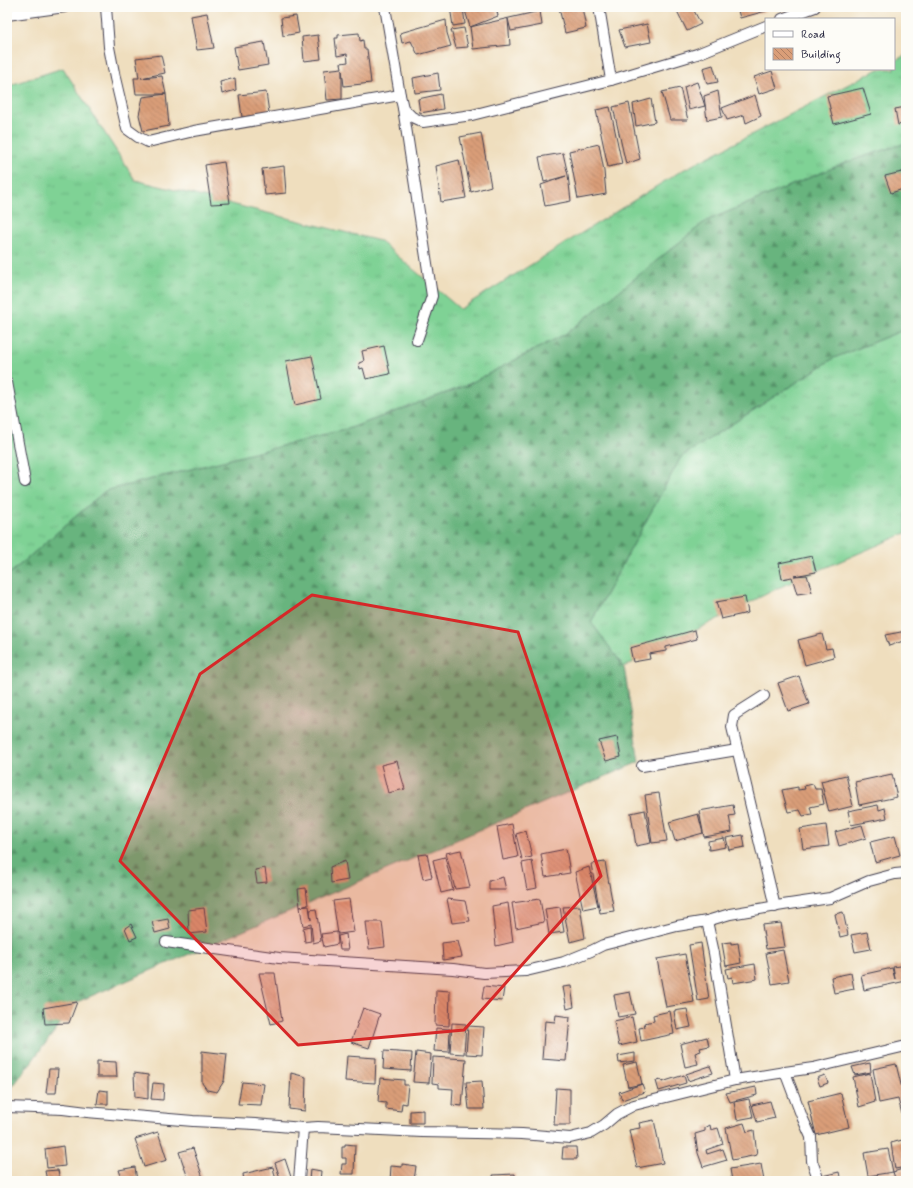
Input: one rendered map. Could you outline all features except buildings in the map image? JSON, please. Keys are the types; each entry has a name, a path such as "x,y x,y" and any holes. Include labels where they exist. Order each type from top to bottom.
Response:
{"street":[{"path":"7,15 65,7"},
{"path":"106,7 110,55 127,129 148,142 194,131 400,95"},
{"path":"385,7 403,108 432,296 417,340"},
{"path":"599,7 611,80"},
{"path":"785,18 815,7"},
{"path":"403,108 412,117 423,122 472,115 611,80 697,54 765,26"},
{"path":"7,382 25,482"},
{"path":"764,696 734,715 732,727 775,907"},
{"path":"642,766 738,750"},
{"path":"166,942 279,958 453,969 484,973 526,971 564,962 591,952 603,945 682,925 707,921 730,914 830,898 869,881 895,874 906,873"},
{"path":"707,921 714,953 734,1080"},
{"path":"7,1107 63,1109 193,1121 303,1128 318,1127 422,1132 507,1133 570,1138 591,1133 604,1125 617,1114 634,1105 734,1080 813,1068 906,1046"},
{"path":"785,1072 811,1137 812,1161 819,1181"},
{"path":"299,1181 303,1128"}],"highlighted area":[{"path":"312,595 518,632 601,876 464,1030 298,1045 120,861 200,674"}],"green space":[{"path":"906,55 906,143 847,162 706,221 567,333 465,386 348,429 105,491 7,576 7,86 63,68 135,180 380,241 460,309 681,171 876,70 895,70 895,60"},
{"path":"906,143 906,329 834,358 681,457 591,622 624,667 639,762 77,1002 7,1094 7,576 105,491 348,429 465,386 567,333 706,221 847,162"},
{"path":"906,329 906,533 778,588 624,667 591,622 681,457 834,358"}]}
